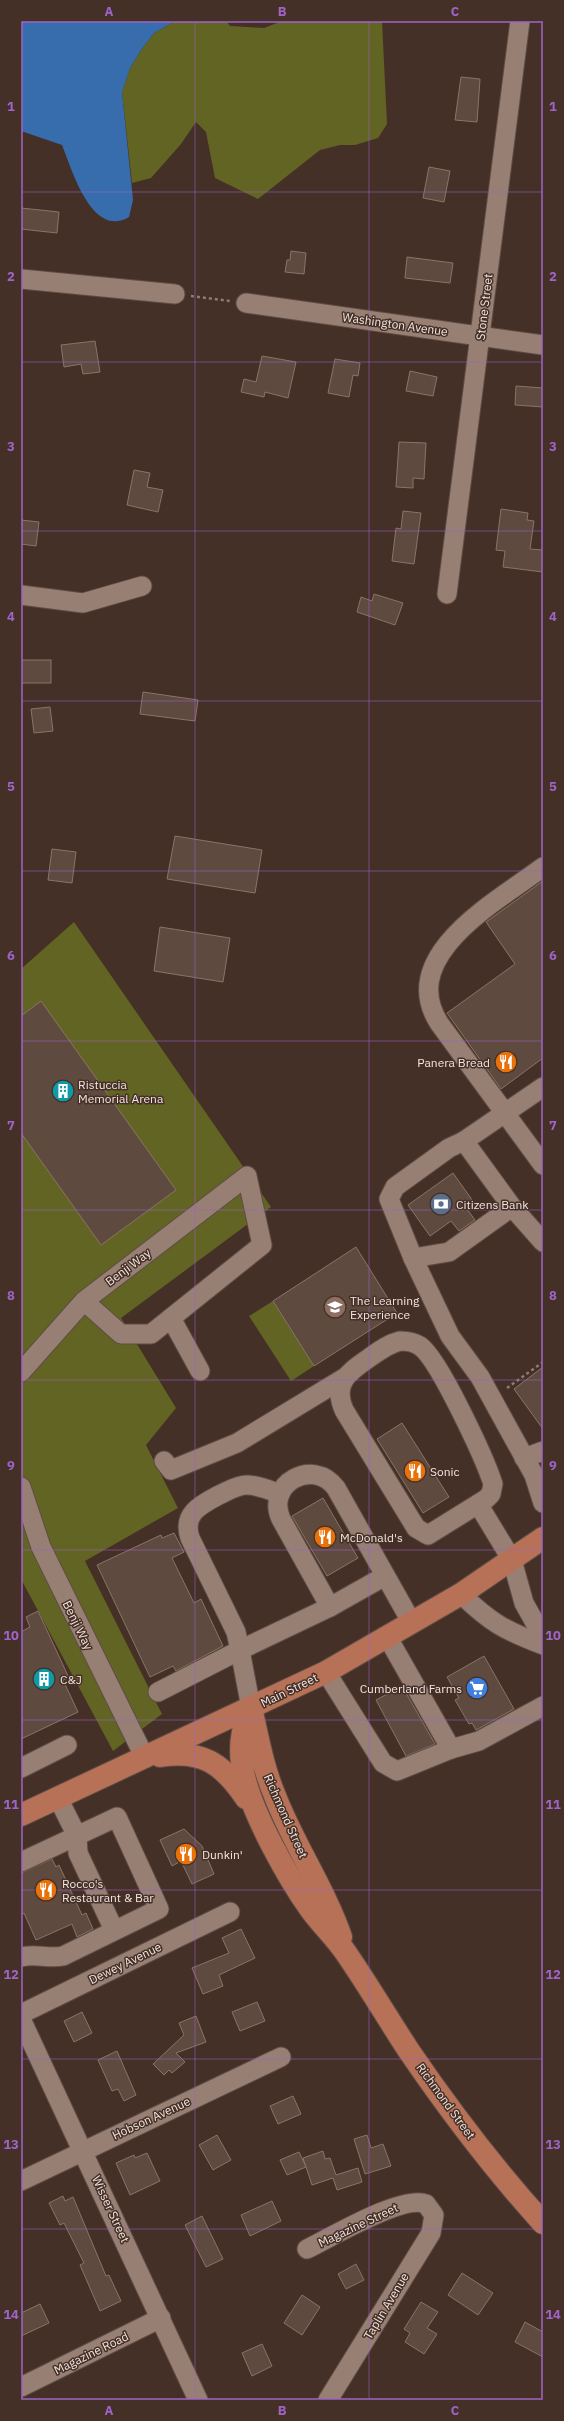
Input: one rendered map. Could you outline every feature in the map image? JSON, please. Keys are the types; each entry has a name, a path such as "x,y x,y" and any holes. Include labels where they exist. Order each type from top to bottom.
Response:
{"main road":[{"name":"Main Street","path":"21,1815 326,1672 388,1638 461,1594 543,1538"},
{"name":"Richmond Street","path":"252,1708 242,1732 240,1747 244,1777 257,1816 303,1898 327,1931 346,1952 410,2052 471,2137 543,2223"},
{"name":"Richmond Street","path":"252,1708 262,1755 275,1797 326,1900 346,1952"},
{"path":"145,1758 188,1754 215,1763 226,1772 238,1786 257,1816"}],"street":[{"name":"Stone Street","path":"447,594 520,21"},
{"path":"21,278 175,294"},
{"name":"Washington Avenue","path":"246,303 543,345"},
{"path":"21,595 82,603 142,586"},
{"path":"543,867 465,926 439,954 430,977 429,997 435,1016 505,1115 543,1165"},
{"path":"543,1087 505,1115 464,1141 449,1148 391,1192 389,1202 413,1258 450,1336 480,1377 535,1479 543,1503"},
{"path":"464,1141 512,1207 540,1235"},
{"name":"Benji Way","path":"21,1372 84,1301 247,1176 262,1245 171,1318"},
{"path":"413,1258 449,1252 512,1207"},
{"path":"84,1301 121,1334 151,1334 171,1318 200,1371"},
{"path":"164,1460 172,1470 237,1443 344,1378 353,1369 392,1343 400,1341 414,1343 425,1350 461,1410 492,1480 491,1494 431,1534 424,1534 419,1531 344,1410 340,1398 344,1378"},
{"path":"524,1458 543,1451"},
{"path":"330,1607 281,1519 277,1508 280,1494 287,1484 303,1475 313,1474 328,1480 336,1488 412,1624"},
{"path":"252,1708 236,1632 190,1538 188,1528 189,1519 194,1510 202,1504 241,1486 255,1486 280,1494"},
{"name":"Benji Way","path":"21,1487 41,1547 145,1758"},
{"path":"478,1504 512,1560 524,1603 543,1636"},
{"path":"158,1692 240,1650 330,1607 386,1576"},
{"path":"461,1594 480,1614 505,1631 543,1645"},
{"path":"388,1638 451,1748"},
{"path":"326,1672 383,1763 391,1770 403,1771 451,1748 479,1741 543,1706"},
{"path":"21,1768 67,1745"},
{"path":"58,1798 76,1836 78,1853 114,1930"},
{"path":"21,1862 117,1817 159,1909 63,1956 54,1958 31,1955 21,1957"},
{"name":"Dewey Avenue","path":"21,2014 230,1912"},
{"name":"Wisser Street","path":"21,2019 198,2400"},
{"name":"Hobson Avenue","path":"21,2180 281,2057"},
{"name":"Magazine Street","path":"307,2249 398,2206 418,2202 426,2204 432,2210"},
{"name":"Taplin Avenue","path":"328,2400 431,2233 434,2221 432,2210"},
{"name":"Magazine Road","path":"21,2387 161,2318"}],"path":[{"path":"175,294 246,303"},
{"path":"507,1388 543,1362"}],"shaded area":[{"path":"175,21 226,21 230,26 264,28 282,21 382,21 387,124 378,138 355,145 340,145 320,150 258,199 215,178 206,132 196,122 181,144 151,178 132,183 122,92 130,68 141,50 154,33"},
{"path":"74,922 271,1207 121,1318 176,1408 146,1445 178,1508 85,1561 162,1714 113,1751 21,1579 21,969"},
{"path":"273,1301 314,1366 291,1381 249,1316"}],"water":[{"path":"21,21 175,21 154,33 141,50 130,68 122,92 133,200 129,217 116,221 104,219 85,199 71,170 62,145 21,131"}],"building":[{"path":"461,77 480,79 477,122 455,120"},
{"path":"429,167 450,171 444,202 423,198"},
{"path":"21,208 59,212 57,233 21,229"},
{"path":"291,251 306,253 304,274 285,272 287,260 290,260"},
{"path":"407,257 453,263 450,283 405,278"},
{"path":"95,341 100,372 83,374 81,364 64,367 61,345"},
{"path":"262,356 296,362 288,398 265,392 264,397 241,392 244,379 256,382"},
{"path":"335,359 360,363 358,376 353,375 349,397 328,393"},
{"path":"410,371 437,377 433,396 406,391"},
{"path":"516,386 543,388 543,407 515,405"},
{"path":"399,442 426,443 424,479 413,478 413,488 396,487"},
{"path":"134,470 150,473 147,487 163,490 158,512 127,505"},
{"path":"501,509 528,513 527,520 534,521 530,549 543,550 543,572 503,567 505,551 496,550"},
{"path":"403,511 421,513 414,564 392,561 396,528 401,529"},
{"path":"21,520 39,522 36,546 21,544"},
{"path":"374,594 403,603 395,625 357,612 361,597 372,601"},
{"path":"21,660 51,660 51,683 21,683"},
{"path":"143,692 198,700 195,721 140,714"},
{"path":"50,707 53,731 34,733 31,709"},
{"path":"175,836 262,850 255,893 167,879"},
{"path":"52,849 76,852 72,883 48,880"},
{"path":"543,881 543,1058 501,1089 447,1013 515,964 486,922"},
{"path":"160,927 230,938 223,982 154,971"},
{"name":"Ristuccia Memorial Arena","path":"41,1001 176,1190 101,1245 21,1133 21,1016"},
{"name":"Citizens Bank","path":"453,1173 475,1204 467,1209 475,1220 459,1231 451,1221 430,1236 408,1205"},
{"name":"The Learning Experience","path":"356,1247 397,1313 314,1366 273,1301"},
{"path":"543,1367 543,1429 514,1389"},
{"name":"Sonic","path":"402,1423 449,1497 423,1513 377,1439"},
{"name":"McDonald's","path":"323,1498 358,1558 327,1576 292,1516"},
{"path":"174,1533 184,1552 172,1558 194,1603 201,1599 223,1646 176,1671 173,1666 150,1677 97,1565 161,1535 162,1538"},
{"name":"C&J","path":"38,1611 69,1678 63,1680 78,1712 21,1739 21,1632 30,1627 26,1617"},
{"name":"Cumberland Farms","path":"484,1656 514,1709 476,1730 472,1723 469,1724 455,1700 459,1698 447,1677"},
{"name":"Cumberland Farms","path":"402,1686 435,1744 406,1756 376,1700"},
{"name":"Dunkin'","path":"184,1829 202,1846 214,1874 192,1884 181,1861 172,1866 160,1840"},
{"name":"Rocco's Restaurant & Bar","path":"52,1859 56,1867 59,1865 82,1915 86,1913 93,1929 77,1937 72,1924 36,1940 24,1913 21,1915 21,1873"},
{"path":"241,1929 255,1958 219,1975 223,1986 203,1994 192,1968 229,1953 222,1938"},
{"path":"257,2002 265,2021 240,2031 232,2012"},
{"path":"82,2012 92,2033 74,2042 64,2021"},
{"path":"196,2016 206,2042 176,2053 185,2062 172,2073 169,2070 164,2075 153,2064 184,2035 179,2023"},
{"path":"117,2051 136,2095 124,2101 118,2089 112,2091 98,2060"},
{"path":"293,2096 301,2114 278,2124 270,2106"},
{"path":"217,2135 231,2160 213,2170 199,2145"},
{"path":"367,2135 371,2148 383,2144 391,2166 365,2174 354,2139"},
{"path":"323,2151 325,2159 330,2158 336,2175 358,2168 362,2182 337,2190 333,2178 312,2185 303,2158"},
{"path":"299,2152 306,2167 287,2175 280,2160"},
{"path":"147,2153 160,2181 130,2195 116,2163 134,2155 135,2158"},
{"path":"63,2196 65,2201 73,2197 106,2276 109,2275 121,2301 100,2311 80,2265 84,2263 64,2223 60,2225 49,2203"},
{"path":"272,2201 281,2221 250,2236 241,2215"},
{"path":"202,2216 223,2259 206,2267 185,2225"},
{"path":"356,2264 364,2280 346,2289 338,2274"},
{"path":"462,2273 493,2293 478,2315 448,2295"},
{"path":"302,2295 320,2307 302,2335 284,2323"},
{"path":"421,2302 438,2312 427,2328 437,2334 424,2354 405,2342 410,2333 404,2329"},
{"path":"40,2304 49,2323 21,2336 21,2313"},
{"path":"525,2322 543,2332 543,2357 515,2342"},
{"path":"262,2344 272,2366 252,2376 242,2353"}],"place":[{"name":"Panera Bread","path":"506,1062"},
{"name":"Ristuccia Memorial Arena","path":"63,1091"},
{"name":"Citizens Bank","path":"441,1204"},
{"name":"The Learning Experience","path":"335,1307"},
{"name":"Sonic","path":"415,1471"},
{"name":"McDonald's","path":"325,1537"},
{"name":"C&J","path":"44,1679"},
{"name":"Cumberland Farms","path":"477,1688"},
{"name":"Dunkin'","path":"186,1854"},
{"name":"Rocco's Restaurant & Bar","path":"46,1890"}]}
